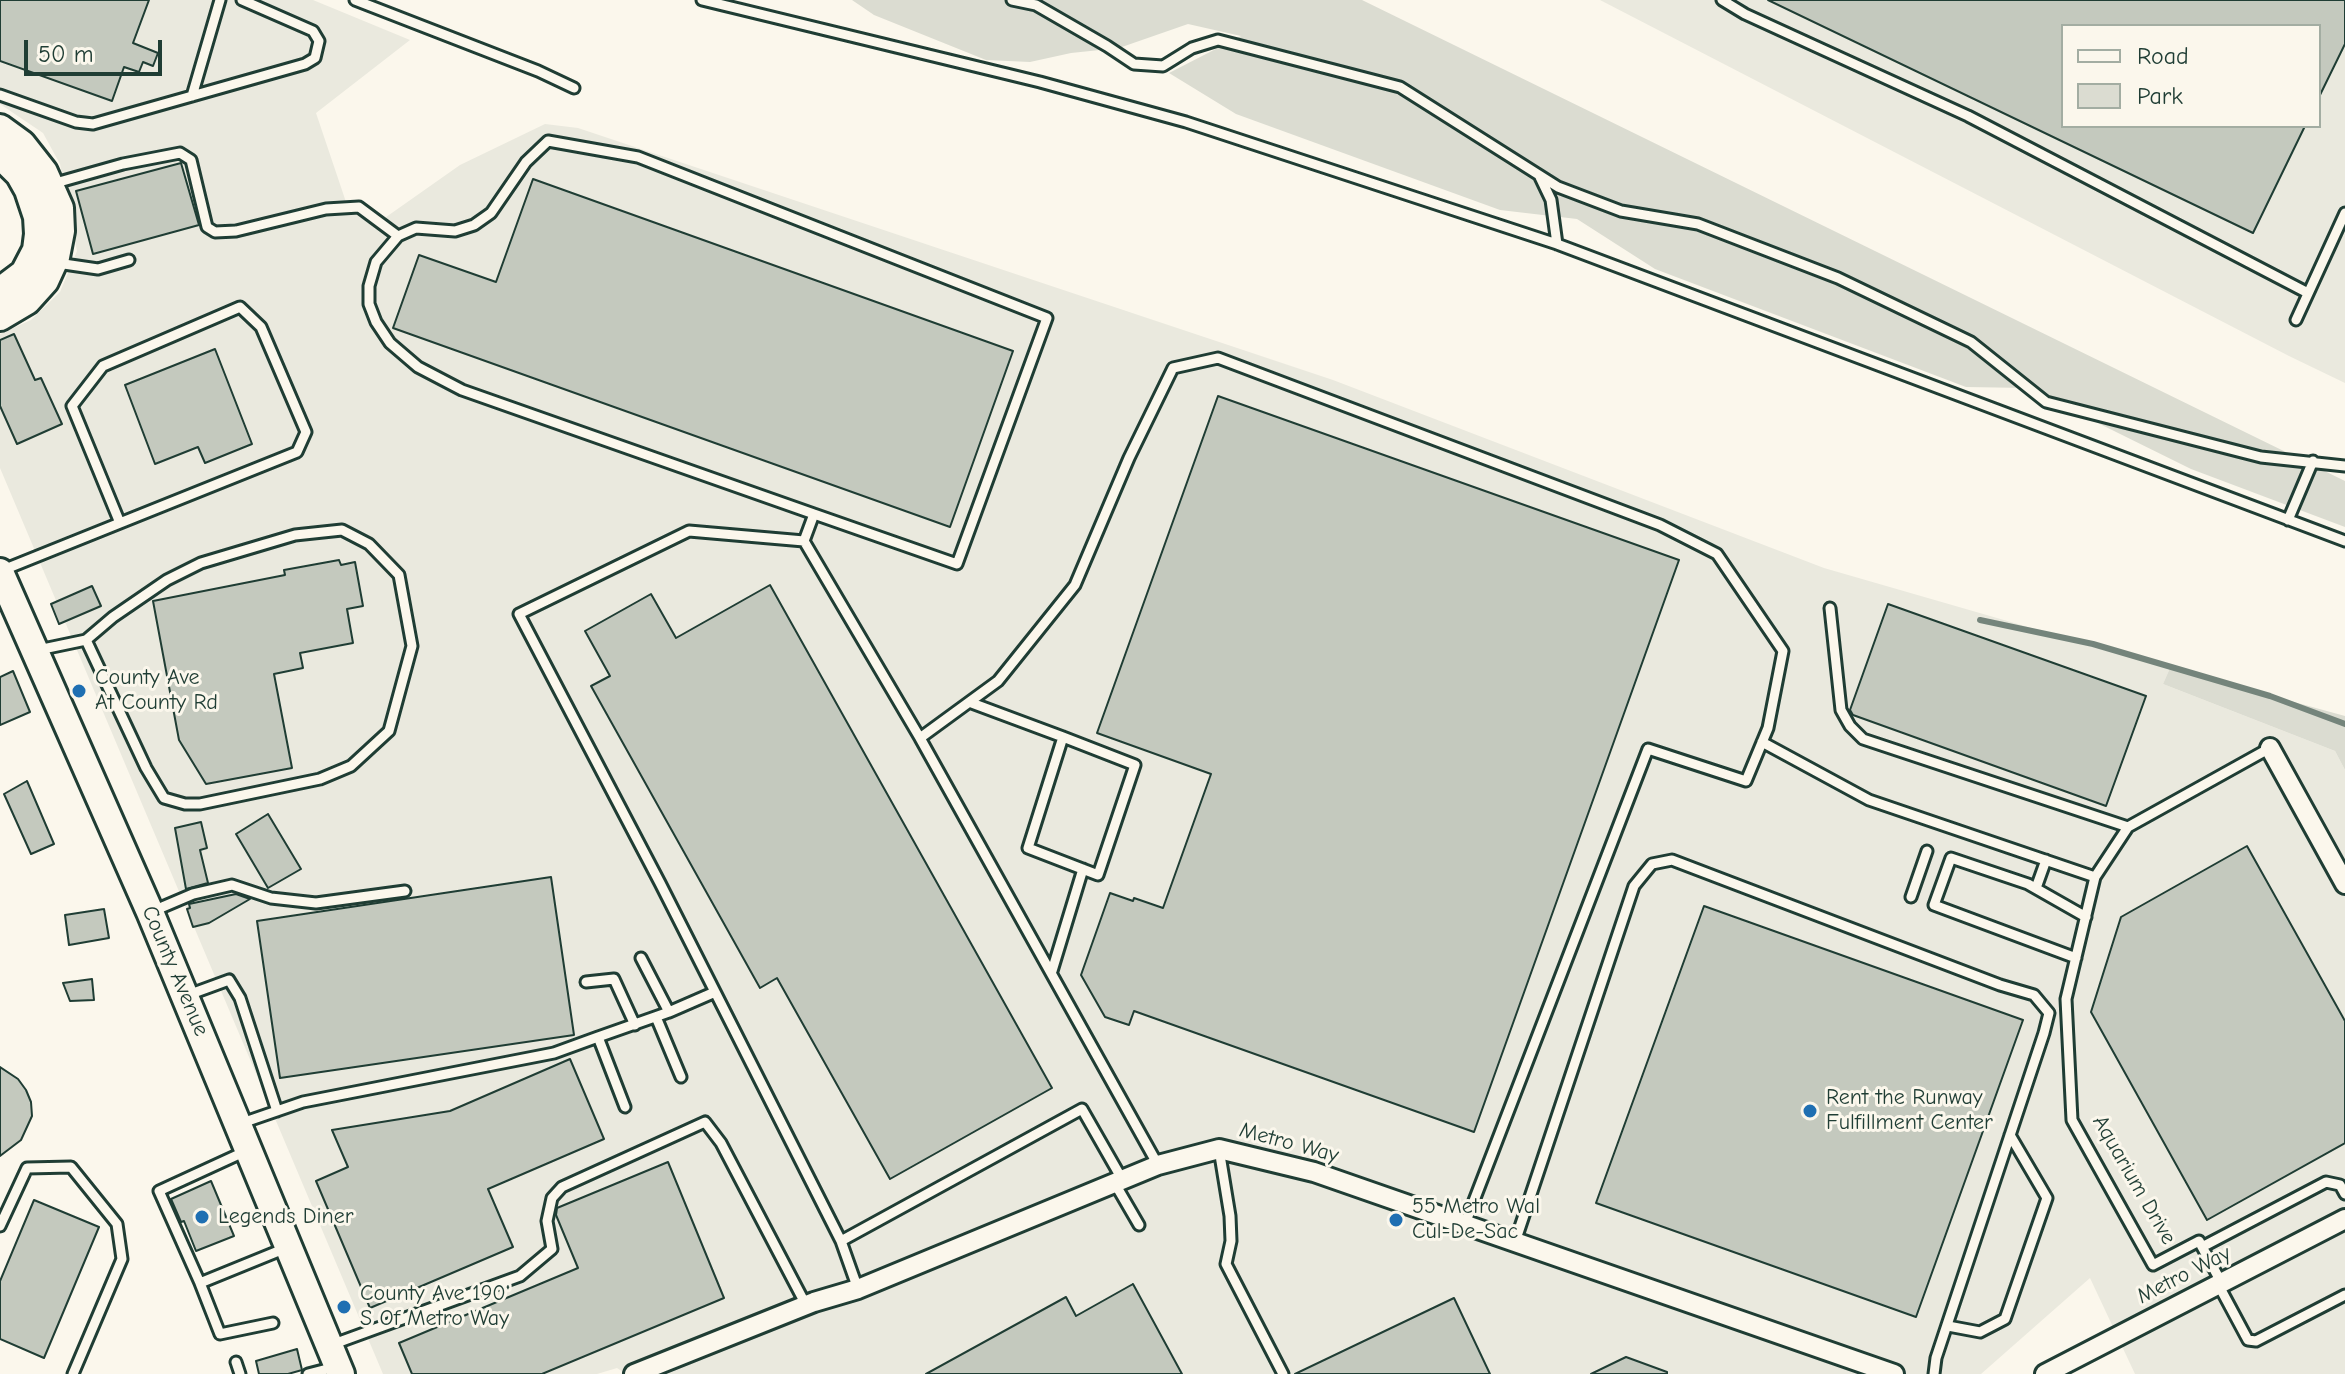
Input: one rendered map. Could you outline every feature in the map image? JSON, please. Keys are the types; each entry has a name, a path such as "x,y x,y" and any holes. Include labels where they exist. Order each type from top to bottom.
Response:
{"main road":[{"path":"0,128 30,152 52,184 60,208 61,231 54,263 34,295 0,317"},
{"path":"0,155 24,182 38,225 36,250 29,265 18,280 0,291"},
{"name":"County Avenue","path":"0,572 150,912 336,1362"},
{"path":"0,587 21,619"}],"street":[{"name":"Aquarium Drive","path":"2270,748 2345,884"},
{"name":"Metro Way","path":"634,1374 806,1305 858,1289 1118,1180 1158,1165 1219,1149 1314,1172 1894,1374"},
{"name":"Metro Way","path":"2045,1374 2345,1219"}],"lane":[{"path":"192,96 220,0"},
{"path":"0,95 87,124 305,64 318,53 319,41 313,31 242,0"},
{"path":"355,0 574,88"},
{"path":"702,0 1040,82 1186,122 1557,244 2345,541"},
{"path":"1012,0 1036,5 1134,64 1163,66 1192,48 1218,40 1400,87 1558,187 1621,211 1698,224 1838,278 1971,342 2046,402 2261,457 2345,466"},
{"path":"1722,0 1745,14 1968,116 2308,293"},
{"path":"548,141 638,157 1047,318 957,564 814,514 462,390 418,367 390,343 376,322 369,304 369,286 376,262 398,236 416,228 455,231 474,225 491,213 526,162 548,141"},
{"path":"52,184 123,164 180,153 191,160 207,227 215,232 236,231 326,209 359,207 398,236"},
{"path":"1538,174 1551,200 1557,244"},
{"path":"2296,320 2345,213"},
{"path":"54,263 98,269 129,260"},
{"path":"0,572 297,452 306,432 261,327 240,307 103,366 72,406 120,523"},
{"path":"920,738 998,681 1075,585 1129,458 1173,368 1218,358 1660,525 1717,554 1783,651 1768,728 1746,781 1648,749 1465,1224"},
{"path":"2288,520 2313,461"},
{"path":"804,541 814,514"},
{"path":"35,651 86,640 113,617 167,580 201,563 295,535 342,530 369,544 399,575 412,646 389,731 351,766 320,779 234,798 185,804 164,798 146,768 86,640"},
{"path":"804,541 689,531 519,614 841,1241 858,1289"},
{"path":"804,541 920,738 1158,1165"},
{"path":"1830,608 1841,710 1850,726 1863,739 2128,827"},
{"path":"969,702 1063,737 1135,765 1098,875 1028,848 1063,737"},
{"path":"1762,742 1869,800 2095,877"},
{"name":"Aquarium Drive","path":"2270,748 2128,827 2095,877 2066,999 2072,1120 2153,1265 2199,1241 2248,1340 2256,1341 2345,1295"},
{"path":"1911,897 1927,851"},
{"path":"2076,958 1934,905 1951,858 2036,888 2086,917"},
{"path":"1515,1242 1634,886 1652,864 1672,860 2000,985 2034,995 2049,1013 1936,1358 1934,1374"},
{"path":"2036,888 2046,860"},
{"path":"1052,971 1083,869"},
{"path":"150,912 193,894 232,885 271,898 316,903 405,891"},
{"path":"641,958 669,1012"},
{"path":"586,982 614,979 635,1025"},
{"path":"185,996 229,980 240,998 277,1111"},
{"path":"238,1124 303,1102 554,1053 635,1025 715,992"},
{"path":"656,1017 681,1077"},
{"path":"598,1037 625,1107"},
{"path":"841,1241 1082,1109 1139,1225"},
{"path":"308,1374 520,1276 552,1249 547,1221 552,1198 562,1187 705,1122 721,1143 806,1305"},
{"path":"1948,1326 1980,1332 2005,1319 2047,1198 2010,1135"},
{"path":"1219,1149 1230,1216 1231,1241 1226,1264 1283,1374"},
{"path":"249,1150 159,1191 220,1334 273,1323"},
{"path":"0,1226 27,1168 71,1167 117,1224 122,1259 73,1374"},
{"path":"2202,1247 2326,1182 2340,1185 2345,1194"},
{"path":"200,1283 290,1246"},
{"path":"236,1362 240,1374"}],"shaded area":[{"path":"0,0 313,0 410,40 316,113 347,205 379,222 460,165 545,124 578,128 1333,380 1824,568 2170,668 2163,684 2335,751 2345,770 2345,1374 2135,1374 2090,1278 1981,1374 626,1374 617,1368 597,1374 383,1374 0,468 0,334 31,320 60,292 77,251 60,164 43,133 0,104"},
{"path":"1600,0 2345,0 2345,383 2289,356"}],"green space":[{"path":"852,0 1362,0 2345,481 2345,527 2191,469 2027,388 1966,387 1655,269 1577,219 1500,210 1236,114 1169,73 1241,36 1188,24 1119,48 1071,53 1030,62 986,60 874,15"},
{"path":"2170,668 2345,716 2345,770 2335,751 2163,684"}],"building":[{"path":"0,0 149,0 133,43 158,53 153,66 143,62 139,72 124,67 112,101 0,61"},
{"path":"1768,0 2345,0 2345,44 2321,93 2321,24 2061,24 2061,128 2304,128 2253,233"},
{"path":"181,163 199,225 93,254 76,191"},
{"path":"533,179 1013,351 950,527 393,328 419,255 496,282"},
{"path":"14,334 35,380 41,378 62,424 17,444 0,406 0,340"},
{"path":"215,349 252,444 205,463 198,447 155,464 125,385"},
{"path":"1218,396 1679,560 1474,1132 1134,1011 1129,1025 1105,1017 1081,975 1110,893 1163,908 1211,774 1097,733"},
{"path":"339,560 341,565 355,562 363,606 347,609 353,643 300,653 303,668 274,674 292,768 206,784 179,740 153,601 285,575 284,570"},
{"path":"770,585 1052,1088 890,1179 777,978 760,988 591,686 610,676 585,631 651,594 676,638"},
{"path":"92,586 101,606 59,624 51,604"},
{"path":"1888,604 2146,696 2106,806 1853,715 1850,710"},
{"path":"13,671 30,712 0,725 0,677"},
{"path":"27,781 54,844 31,854 4,794"},
{"path":"268,814 301,869 268,888 236,834"},
{"path":"201,822 207,848 200,850 208,883 186,889 175,828"},
{"path":"2247,846 2345,1021 2345,1143 2207,1220 2091,1012 2121,917"},
{"path":"551,877 574,1035 280,1078 257,921"},
{"path":"236,894 250,899 209,923 193,927 187,909 190,908 189,904"},
{"name":"Rent the Runway Fulfillment Center","path":"1704,906 2023,1020 1916,1317 1596,1203"},
{"path":"104,909 109,938 69,945 65,915"},
{"path":"92,979 94,1000 70,1001 63,983"},
{"path":"570,1059 604,1139 488,1189 513,1247 370,1308 316,1181 348,1167 332,1130 450,1111"},
{"path":"0,1067 18,1079 26,1090 32,1116 21,1140 0,1156"},
{"path":"668,1162 724,1298 542,1374 412,1374 399,1343 578,1268 556,1215 557,1208"},
{"name":"Legends Diner","path":"211,1181 234,1236 196,1251 171,1199"},
{"path":"34,1200 99,1227 44,1358 0,1339 0,1281"},
{"path":"1133,1284 1182,1374 926,1374 1066,1297 1076,1316"},
{"path":"1454,1298 1490,1374 1295,1374"},
{"path":"297,1349 302,1370 288,1374 259,1374 256,1361"},
{"path":"1626,1357 1667,1372 1667,1374 1591,1374"}],"waterway":[{"path":"1980,620 2093,644 2270,696 2345,724"}],"place":[{"name":"County Ave At County Rd","path":"79,691"},
{"name":"Rent the Runway Fulfillment Center","path":"1810,1111"},
{"name":"Legends Diner","path":"202,1217"},
{"name":"55 Metro Wal Cul-De-Sac","path":"1396,1220"},
{"name":"County Ave 190' S Of Metro Way","path":"344,1307"}]}
